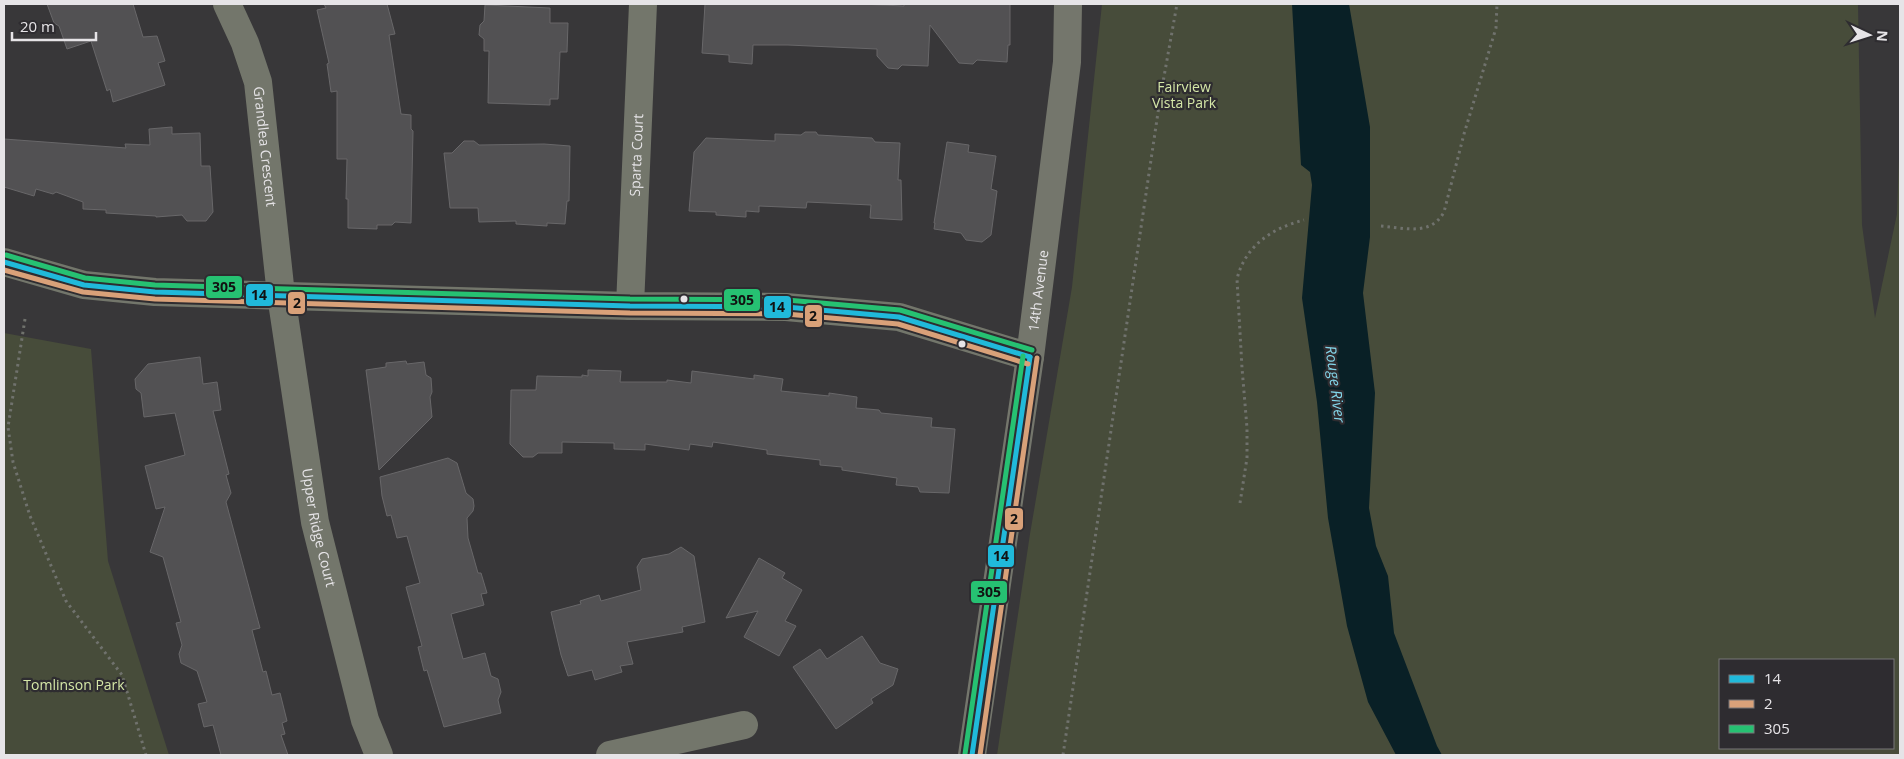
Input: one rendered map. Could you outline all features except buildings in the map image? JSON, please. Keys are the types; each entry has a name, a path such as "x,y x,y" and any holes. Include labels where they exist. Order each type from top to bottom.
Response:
{"main road":[{"name":"14th Avenue","path":"972,755 1030,357 1067,62 1068,4"}],"street":[{"name":"Grandlea Crescent","path":"227,4 245,43 258,82 281,295"},
{"name":"Sparta Court","path":"630,306 643,4"},
{"path":"4,262 84,285 155,292 630,306 786,307 899,317 1030,357"},
{"name":"Upper Ridge Court","path":"281,295 315,522 365,720 379,755"},
{"path":"610,755 744,726"}],"path":[{"path":"1063,755 1160,98 1177,4"},
{"path":"1381,226 1420,229 1430,227 1439,221 1442,216 1496,28 1497,4"},
{"path":"1240,503 1247,458 1247,428 1237,279 1245,256 1261,239 1282,227 1304,220"},
{"path":"25,318 6,428 13,462 30,516 66,601 122,675 146,755"}],"green space":[{"name":"Fairview Vista Park","path":"1102,4 1858,4 1862,225 1875,318 1897,214 1900,130 1900,755 997,755 1030,534 1072,287"},
{"name":"Tomlinson Park","path":"4,333 91,349 108,561 169,755 4,755"}],"water":[{"name":"Rouge River","path":"1292,4 1349,4 1370,127 1370,237 1363,293 1375,393 1369,508 1376,546 1388,576 1394,633 1442,755 1396,755 1368,702 1347,626 1328,518 1317,402 1302,298 1312,185 1310,172 1301,165"}],"transit line":[{"name":"305","path":"6,255 85,278 155,285 630,299 787,300 900,310 1032,350"},
{"name":"14","path":"4,262 84,285 155,292 630,306 786,307 899,317 1030,357"},
{"name":"2","path":"4,270 83,292 155,299 630,313 786,314 898,324 1028,364"},
{"name":"305","path":"965,754 1023,356"},
{"name":"14","path":"972,755 1030,357"},
{"name":"2","path":"980,755 1037,358"}]}
